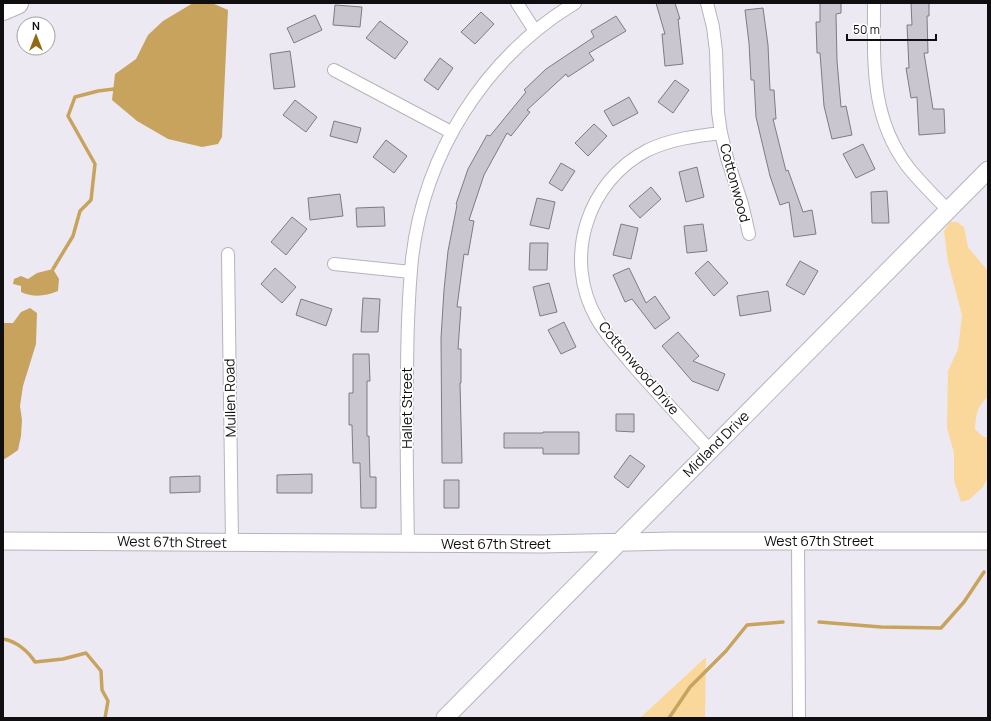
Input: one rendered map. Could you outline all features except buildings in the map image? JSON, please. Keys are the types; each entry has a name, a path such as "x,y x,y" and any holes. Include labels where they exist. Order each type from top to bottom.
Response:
{"highway":[{"path":"3,9 17,3"}],"street":[{"path":"517,3 535,31"},
{"name":"Hallet Street","path":"408,544 407,360 411,272 419,223 427,192 440,156 452,132 475,95 496,68 524,39 559,12 575,3"},
{"path":"708,3 716,51 718,112 721,133"},
{"path":"874,3 874,71 882,116 893,142 908,166 948,210"},
{"path":"334,70 452,132"},
{"name":"Cottonwood","path":"721,133 727,158 742,204 749,234"},
{"name":"Cottonwood Drive","path":"710,450 611,340 598,320 592,310 584,287 581,251 585,227 593,205 607,184 624,166 634,158 659,145 679,139 721,133"},
{"name":"Midland Drive","path":"445,718 988,170"},
{"name":"Mullen Road","path":"228,254 232,543"},
{"path":"334,264 411,272"},
{"name":"West 67th Street","path":"3,541 408,544 619,543 672,541 988,541"},
{"path":"798,541 799,718"}],"shaded area":[{"path":"193,3 212,3 228,10 222,137 218,144 202,147 168,139 137,121 112,100 115,74 136,59 148,35 163,21"},
{"path":"950,222 957,222 964,227 968,247 988,271 988,397 979,407 975,429 982,436 988,438 988,477 983,487 969,500 961,502 954,480 954,453 947,428 948,371 958,349 962,315 948,262 944,231"},
{"path":"53,269 59,279 58,291 35,296 21,292 21,286 13,284 14,279 21,276 28,279 37,273"},
{"path":"30,308 37,313 36,344 23,386 20,406 22,420 21,436 18,450 3,460 3,323 13,323 21,312"},
{"path":"706,657 705,718 640,718"}],"waterway":[{"path":"53,269 73,236 80,211 91,200 95,164 68,116 75,97 98,91 114,89"},
{"path":"819,622 881,627 941,628 964,602 984,572"},
{"path":"669,718 690,687 726,651 747,625 783,622"},
{"path":"3,639 21,647 35,662 63,659 86,653 101,671 102,690 108,701 105,718"}]}
